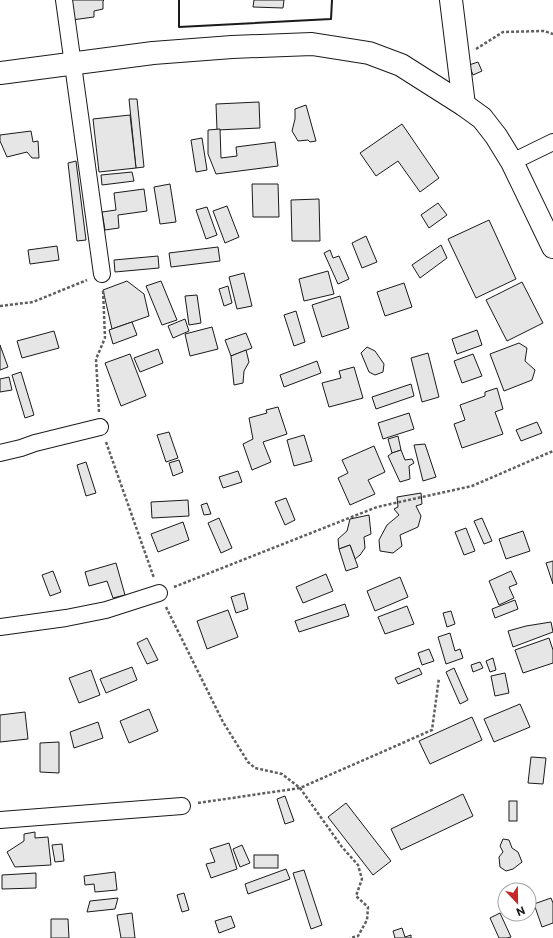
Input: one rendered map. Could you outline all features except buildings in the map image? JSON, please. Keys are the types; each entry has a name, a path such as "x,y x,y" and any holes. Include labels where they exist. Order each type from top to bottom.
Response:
{"street":[{"path":"64,0 102,274"},
{"path":"451,0 464,105"},
{"path":"0,73 154,53 224,47 312,44 369,53 401,66 464,105 482,118 496,136 512,162 553,247"},
{"path":"512,162 553,142"},
{"path":"0,453 21,448 36,442 100,426"},
{"path":"0,627 66,618 106,610 159,593"},
{"path":"0,820 182,806"}],"path":[{"path":"459,60 503,32 544,31 553,34"},
{"path":"0,306 33,302 102,274 104,338 96,359 100,426 159,593 223,722 248,762 255,768 282,774 300,788 342,847 358,865 362,879 356,896 368,907 368,920 358,936 350,938"},
{"path":"159,593 377,507 472,486 553,451"},
{"path":"182,806 300,788 432,730 439,678"}],"wall":[{"path":"179,0 179,27 331,19 332,0"}]}
